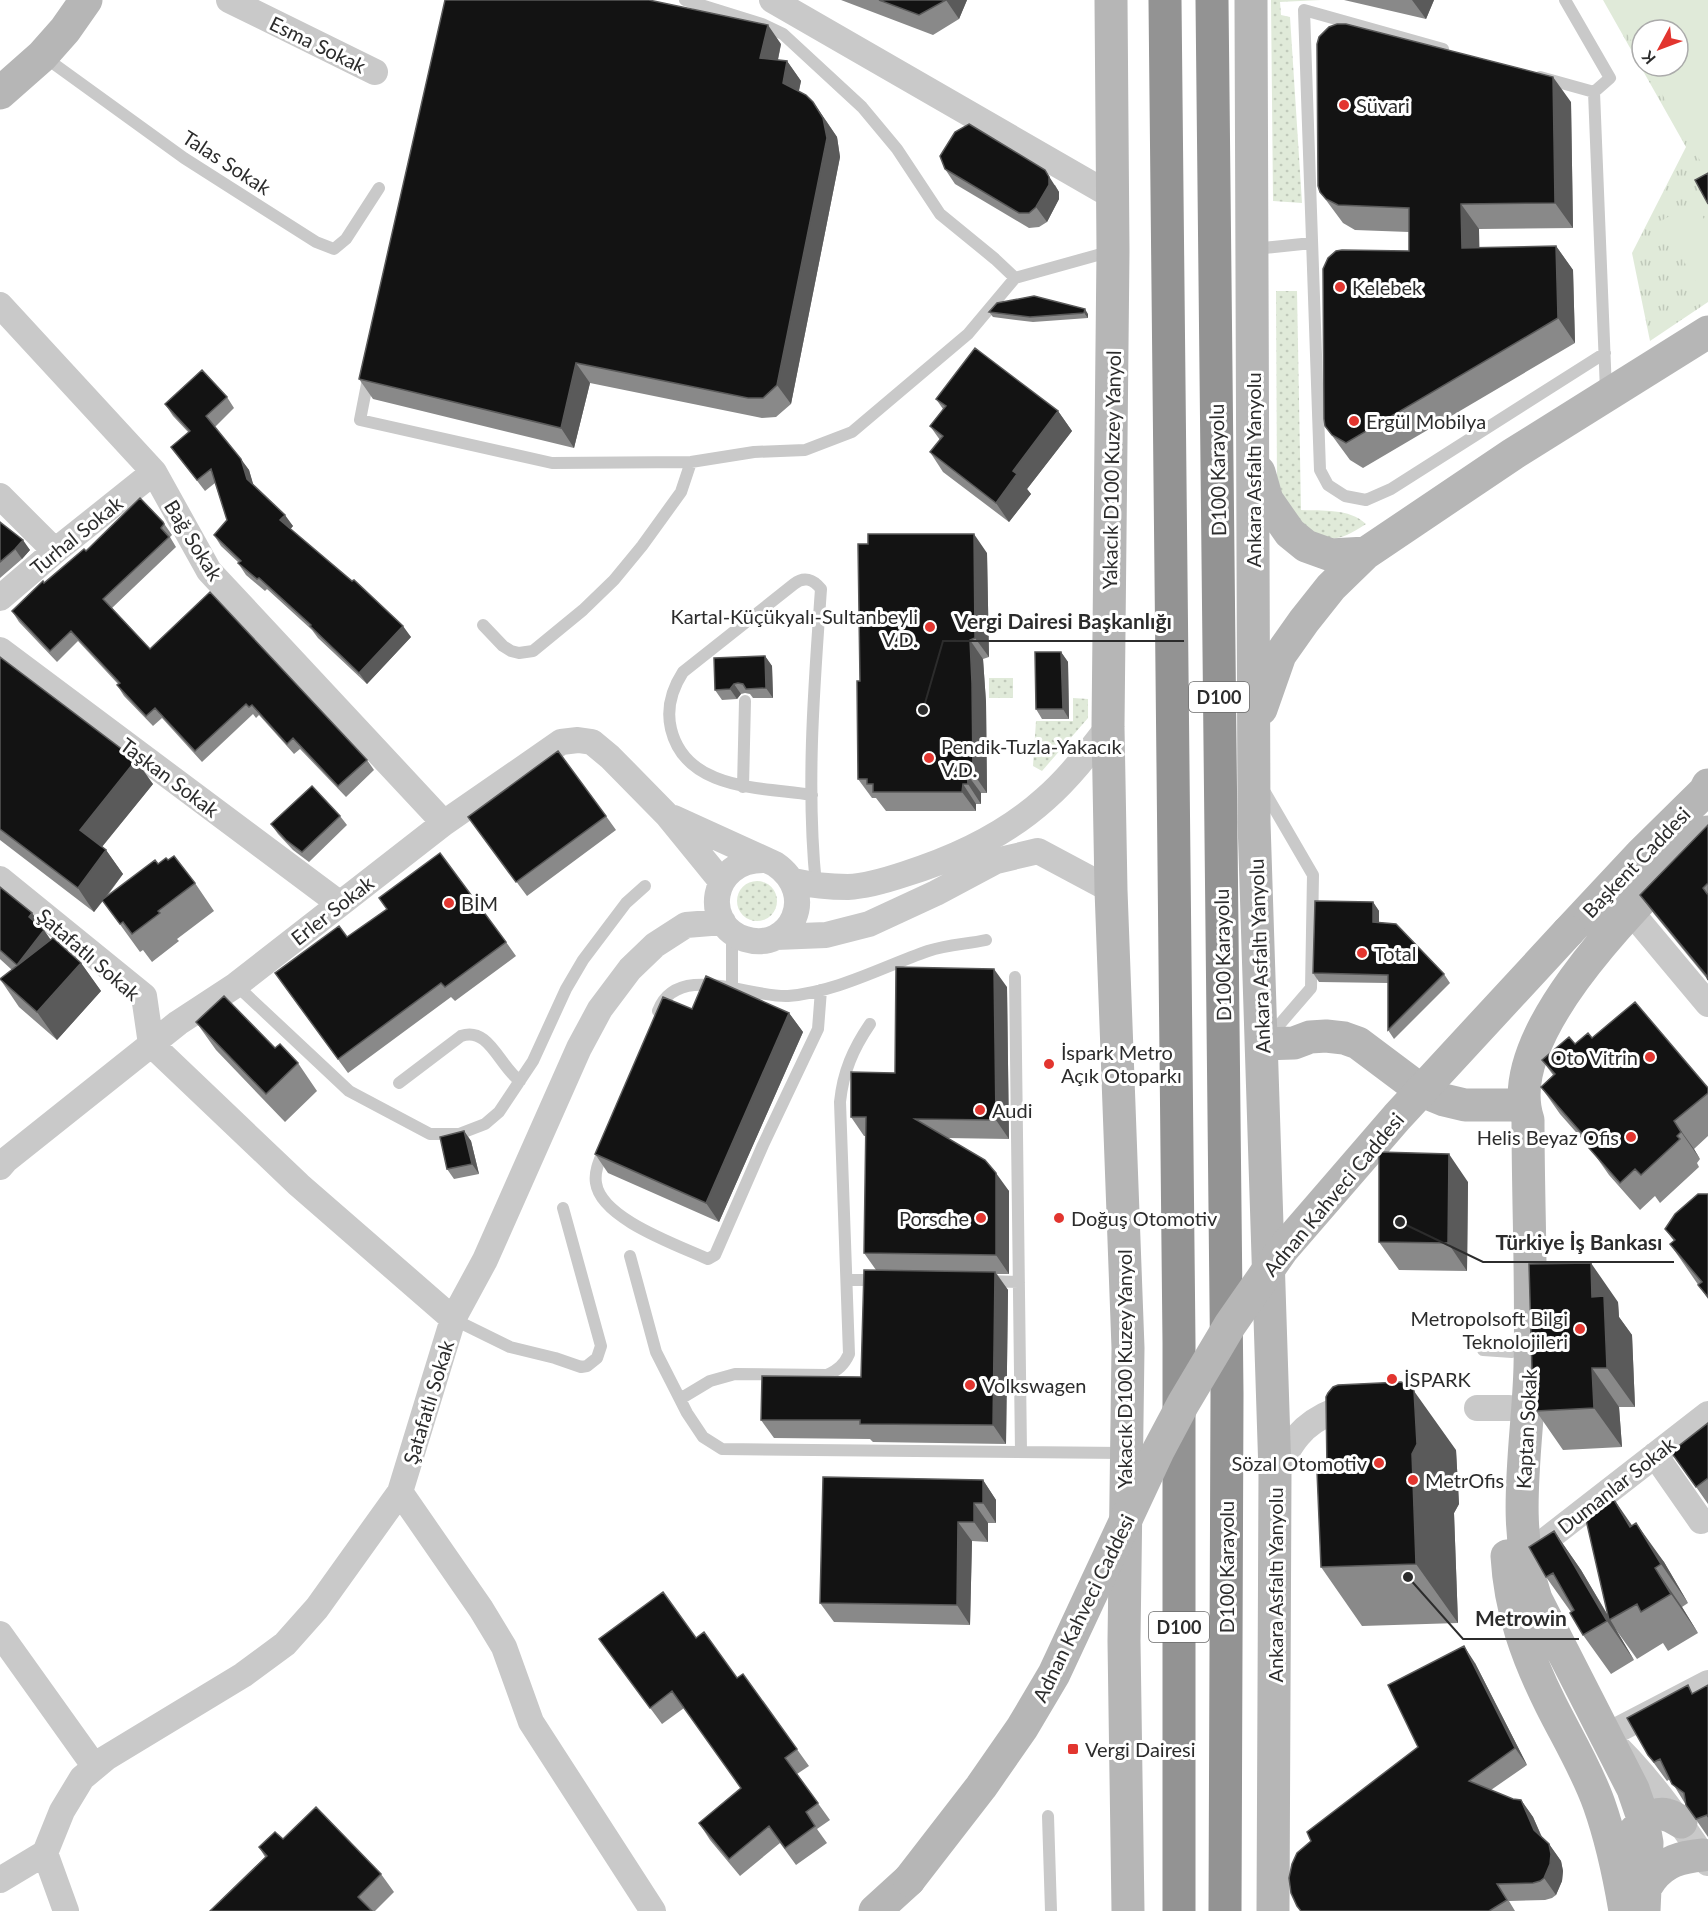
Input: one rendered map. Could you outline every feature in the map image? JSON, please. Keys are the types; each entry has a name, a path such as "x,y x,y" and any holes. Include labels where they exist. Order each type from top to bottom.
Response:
{"highway":[{"name":"D100","path":"1165,0 1179,1331 1179,1911"},
{"name":"D100 Karayolu","path":"1212,0 1227,1371 1225,1911"}],"main road":[{"path":"0,93 42,56 65,30 86,0"},
{"name":"Yakacık D100 Kuzey Yanyol","path":"1111,0 1113,251 1108,727 1111,890 1128,1348 1124,1641 1128,1911"},
{"name":"Ankara Asfaltı Yanyolu","path":"1251,0 1254,774 1275,1473 1273,1911"},
{"path":"1670,354 1708,320"},
{"path":"1254,730 1280,655 1331,587 1366,553 1513,454 1708,332"},
{"path":"1253,453 1267,500 1290,533 1306,546 1331,555 1366,553"},
{"name":"Başkent Caddesi","path":"1568,932 1641,854 1707,789"},
{"path":"1262,1044 1294,1043 1311,1037 1344,1038 1358,1042 1422,1090 1444,1100 1465,1105 1522,1105 1525,1079 1551,1011 1579,973 1631,912 1708,832"},
{"name":"Adnan Kahveci Caddesi","path":"875,1911 909,1880 981,1787 1037,1703 1054,1674 1158,1451 1183,1404 1224,1335 1276,1259 1397,1117 1568,932"},
{"name":"Kaptan Sokak","path":"1522,1105 1513,1119 1493,1408 1506,1432 1509,1588 1524,1645 1599,1803 1626,1897"},
{"name":"Kaptan Sokak","path":"1522,1105 1528,1120 1530,1356 1521,1529 1524,1557 1536,1599 1633,1789 1644,1822 1647,1843 1626,1897"},
{"path":"1626,1897 1628,1839 1644,1822 1653,1817 1668,1815 1681,1822"},
{"path":"1626,1897 1673,1860 1684,1857 1705,1859"}],"street":[{"name":"Esma Sokak","path":"229,0 375,72"},
{"path":"772,0 1112,196"},
{"name":"Bağ Sokak","path":"0,305 154,472 209,571 444,823"},
{"name":"Turhal Sokak","path":"0,598 55,550 154,472"},
{"path":"0,496 55,550"},
{"name":"Taşkan Sokak","path":"0,650 340,904"},
{"path":"668,816 775,864 805,883 848,887 877,883 931,866 997,835 1046,799 1077,768 1108,727"},
{"name":"Erler Sokak","path":"2,1161 178,1023 236,985 444,823 561,742 578,740 592,742 610,757 668,816 721,881"},
{"path":"764,860 751,860 729,871 721,881 717,895 717,909 728,927 745,939 759,941 826,935 869,924 936,893 996,861 1038,851 1111,890"},
{"name":"Şatafatlı Sokak","path":"0,879 144,996 151,1044 299,1185 453,1319 400,1492 317,1608 285,1644 243,1676 106,1758 82,1778 62,1811 45,1853"},
{"path":"776,938 793,919 797,893 805,883"},
{"path":"1631,912 1708,1004"},
{"path":"453,1319 485,1260 579,1048 600,1009 630,969 655,945 686,926 728,927"},
{"path":"1275,1473 1290,1444 1301,1431 1323,1415 1334,1411"},
{"name":"Dumanlar Sokak","path":"1524,1557 1607,1506 1655,1455 1708,1414"},
{"path":"1655,1455 1701,1521"},
{"path":"400,1492 474,1599 504,1647 531,1722 653,1911"},
{"path":"0,1634 95,1767"},
{"path":"1705,1859 1681,1822 1649,1780 1632,1760 1606,1736 1708,1683"},
{"path":"0,1880 45,1853 66,1911"}],"lane":[{"path":"686,0 762,24 783,34 862,107 897,149 940,214 1015,278"},
{"path":"1564,0 1610,78 1594,92"},
{"path":"1460,54 1304,10 1320,470 1328,485 1345,496 1366,500 1391,489 1605,353"},
{"name":"Talas Sokak","path":"42,56 184,158 316,242 334,249 346,239 379,188"},
{"path":"1527,73 1594,92"},
{"path":"1594,92 1606,395"},
{"path":"1252,249 1312,243"},
{"path":"372,363 360,420 552,463 691,462 754,452 805,450 852,432 968,333 1015,278 1113,251"},
{"path":"483,625 511,651 519,653 533,651 583,610 614,580 681,492 691,462"},
{"path":"805,883 812,844 814,691 821,589 808,579 798,581 683,672 673,690 669,705 669,719 674,738 684,755 703,773 743,787 812,795"},
{"path":"743,787 745,701"},
{"path":"1254,774 1313,875 1311,988 1262,1044"},
{"path":"236,985 349,1091 430,1134 459,1134 485,1124 499,1112 533,1062 566,989 583,960 627,903 645,886"},
{"path":"728,927 732,989"},
{"path":"655,1017 664,999 677,989 686,986 708,984 762,995 786,996 821,990 931,950 987,940"},
{"path":"1016,977 1021,1452"},
{"path":"608,1140 596,1172 599,1194 605,1204 625,1220 708,1259 715,1255 763,1145 818,1029 821,990"},
{"path":"680,1399 710,1381 735,1374 818,1376 837,1371 844,1364 849,1354 840,1102 844,1077 852,1053 870,1024"},
{"path":"399,1083 461,1036 473,1034 485,1039 507,1071 520,1081"},
{"path":"453,1319 510,1347 581,1367 587,1366 597,1358 601,1346 563,1208"},
{"path":"630,1256 656,1352 703,1437 722,1449 1125,1453"},
{"path":"847,1280 893,1280"},
{"path":"973,1281 1019,1281"},
{"path":"1047,1815 1051,1911"}],"green space":[{"path":"1271,0 1321,0 1280,2 1281,15 1290,17 1302,203 1273,201"},
{"path":"1603,0 1708,0 1708,302 1650,341 1632,253 1686,147 1647,78 1690,78 1690,18 1630,18 1630,48"},
{"path":"1618,0 1708,0 1708,170 1706,171 1653,78 1690,78 1690,18 1630,18 1630,39 1610,4"},
{"path":"1694,202 1708,226 1708,290 1702,293 1661,221"},
{"path":"1276,291 1297,291 1301,510 1344,513 1366,524 1342,537 1330,538 1304,532 1277,487"},
{"path":"989,678 1013,678 1013,698 989,698"},
{"path":"1073,698 1088,699 1088,718 1042,771 1033,766 1036,721 1073,721"},
{"path":"757,881 771,887 777,901 771,915 757,921 743,915 737,901 743,887"}],"building":[{"path":"445,0 649,0 768,25 760,58 787,61 783,83 806,95 813,102 823,118 827,138 777,385 763,398 748,398 576,363 561,428 359,379"},
{"path":"879,0 946,0 919,15"},
{"path":"1346,24 1553,77 1555,203 1461,204 1462,248 1556,246 1558,318 1346,443 1332,435 1325,426 1324,419 1323,269 1328,258 1336,251 1409,251 1409,208 1338,205 1326,199 1320,192 1318,186 1317,44 1319,37 1329,27"},
{"path":"969,124 1045,170 1049,177 1049,185 1036,207 1029,213 1019,213 945,169 940,156 955,132"},
{"path":"1708,173 1708,204 1695,180"},
{"path":"1034,296 1085,309 1084,313 1030,317 989,312 997,303"},
{"path":"975,348 1058,411 1013,471 1017,474 996,503 930,452 943,436 930,426 946,406 936,399"},
{"path":"202,370 227,397 206,416 241,459 247,479 285,515 280,520 352,581 354,580 403,626 359,673 311,625 259,578 257,579 238,563 241,561 214,535 227,520 211,469 197,480 171,447 190,431 165,404"},
{"path":"140,498 163,522 161,528 169,537 103,599 150,649 210,592 367,760 338,786 293,738 287,744 252,705 249,707 246,704 195,751 155,708 146,716 117,685 120,683 71,631 50,651 12,611 43,581 44,583 84,549 86,551"},
{"path":"0,522 23,540 0,562"},
{"path":"868,534 974,534 975,638 970,640 973,773 967,774 968,784 963,784 962,792 873,792 873,784 867,784 867,779 858,779 857,681 860,681 858,544 868,544"},
{"path":"1035,652 1061,652 1063,709 1036,709"},
{"path":"765,656 766,688 746,689 743,684 738,683 730,689 715,690 714,658"},
{"path":"0,657 136,760 80,830 106,850 78,888 0,829"},
{"path":"558,751 606,816 516,882 468,817"},
{"path":"312,786 340,816 302,852 286,840 271,824"},
{"path":"1708,825 1708,883 1703,888 1708,895 1708,980 1640,895"},
{"path":"440,853 506,942 445,987 441,983 338,1059 275,973 339,926 347,937 387,909 379,898"},
{"path":"174,856 195,883 132,934 123,922 120,924 102,900 155,860 158,864"},
{"path":"0,887 32,913 29,917 44,930 17,965 0,950"},
{"path":"1315,901 1373,902 1373,922 1396,924 1444,974 1388,1030 1388,975 1313,973"},
{"path":"53,938 81,963 37,1012 0,979"},
{"path":"896,967 994,969 996,1120 915,1119 985,1160 996,1173 996,1255 864,1253 866,1117 851,1117 851,1072 895,1073"},
{"path":"706,976 789,1013 706,1203 595,1154 663,997 692,1009"},
{"path":"224,996 275,1048 280,1044 298,1063 266,1094 196,1022"},
{"path":"1635,1002 1708,1088 1708,1093 1674,1121 1681,1132 1677,1136 1680,1139 1641,1175 1635,1169 1620,1183 1589,1148 1592,1145 1541,1087 1555,1074 1542,1060 1569,1037 1575,1044 1588,1033 1592,1038"},
{"path":"464,1131 472,1164 447,1169 440,1137"},
{"path":"1379,1152 1449,1154 1448,1243 1379,1242"},
{"path":"1698,1194 1708,1194 1708,1297 1698,1285 1702,1282 1670,1244 1675,1240 1665,1229 1675,1214"},
{"path":"1591,1263 1592,1297 1604,1296 1607,1368 1592,1368 1594,1408 1536,1411 1532,1370 1529,1264"},
{"path":"864,1270 995,1272 993,1425 860,1424 860,1420 761,1420 762,1376 861,1377"},
{"path":"1401,1382 1411,1386 1414,1391 1417,1444 1412,1454 1416,1564 1321,1567 1317,1471 1327,1471 1326,1397 1333,1387 1338,1385"},
{"path":"1708,1423 1708,1478 1696,1487 1671,1452"},
{"path":"823,1477 983,1480 983,1503 974,1503 974,1522 958,1522 957,1605 820,1603"},
{"path":"1611,1495 1630,1527 1636,1523 1661,1564 1655,1568 1671,1594 1641,1612 1637,1604 1609,1620 1584,1511"},
{"path":"1554,1531 1607,1621 1583,1635 1570,1613 1574,1610 1553,1573 1546,1577 1529,1547"},
{"path":"663,1592 696,1638 704,1632 737,1678 743,1674 797,1749 785,1758 818,1803 806,1812 815,1826 785,1848 769,1826 729,1859 699,1823 741,1788 672,1691 650,1708 599,1639"},
{"path":"1464,1646 1515,1748 1469,1781 1513,1799 1521,1800 1534,1830 1549,1844 1550,1864 1544,1878 1533,1883 1497,1884 1507,1900 1489,1911 1301,1911 1291,1893 1289,1878 1297,1853 1311,1841 1307,1832 1418,1747 1388,1685"},
{"path":"1688,1685 1692,1694 1708,1685 1708,1817 1707,1815 1696,1819 1686,1805 1684,1793 1672,1784 1660,1759 1654,1762 1648,1755 1627,1718"},
{"path":"316,1807 381,1874 358,1897 372,1911 210,1911 267,1856 259,1847 275,1832 283,1839"}],"place":[{"name":"Süvari","path":"1344,105"},
{"name":"Kelebek","path":"1340,287"},
{"name":"Ergül Mobilya","path":"1354,421"},
{"name":"Kartal-Küçükyalı-Sultanbeyli V.D.","path":"930,627"},
{"name":"Vergi Dairesi Başkanlığı","path":"923,710"},
{"name":"Pendik-Tuzla-Yakacık V.D.","path":"929,758"},
{"name":"BİM","path":"449,903"},
{"name":"Total","path":"1362,953"},
{"name":"Oto Vitrin","path":"1650,1057"},
{"name":"İspark Metro Açık Otoparkı","path":"1049,1064"},
{"name":"Audi","path":"980,1110"},
{"name":"Helis Beyaz Ofis","path":"1631,1137"},
{"name":"Porsche","path":"981,1218"},
{"name":"Doğuş Otomotiv","path":"1059,1218"},
{"name":"Türkiye İş Bankası","path":"1400,1222"},
{"name":"Metropolsoft Bilgi Teknolojileri","path":"1580,1329"},
{"name":"İSPARK","path":"1392,1379"},
{"name":"Volkswagen","path":"970,1385"},
{"name":"Sözal Otomotiv","path":"1379,1463"},
{"name":"MetrOfis","path":"1413,1480"},
{"name":"Metrowin","path":"1408,1577"},
{"name":"Vergi Dairesi","path":"1073,1749"}]}
